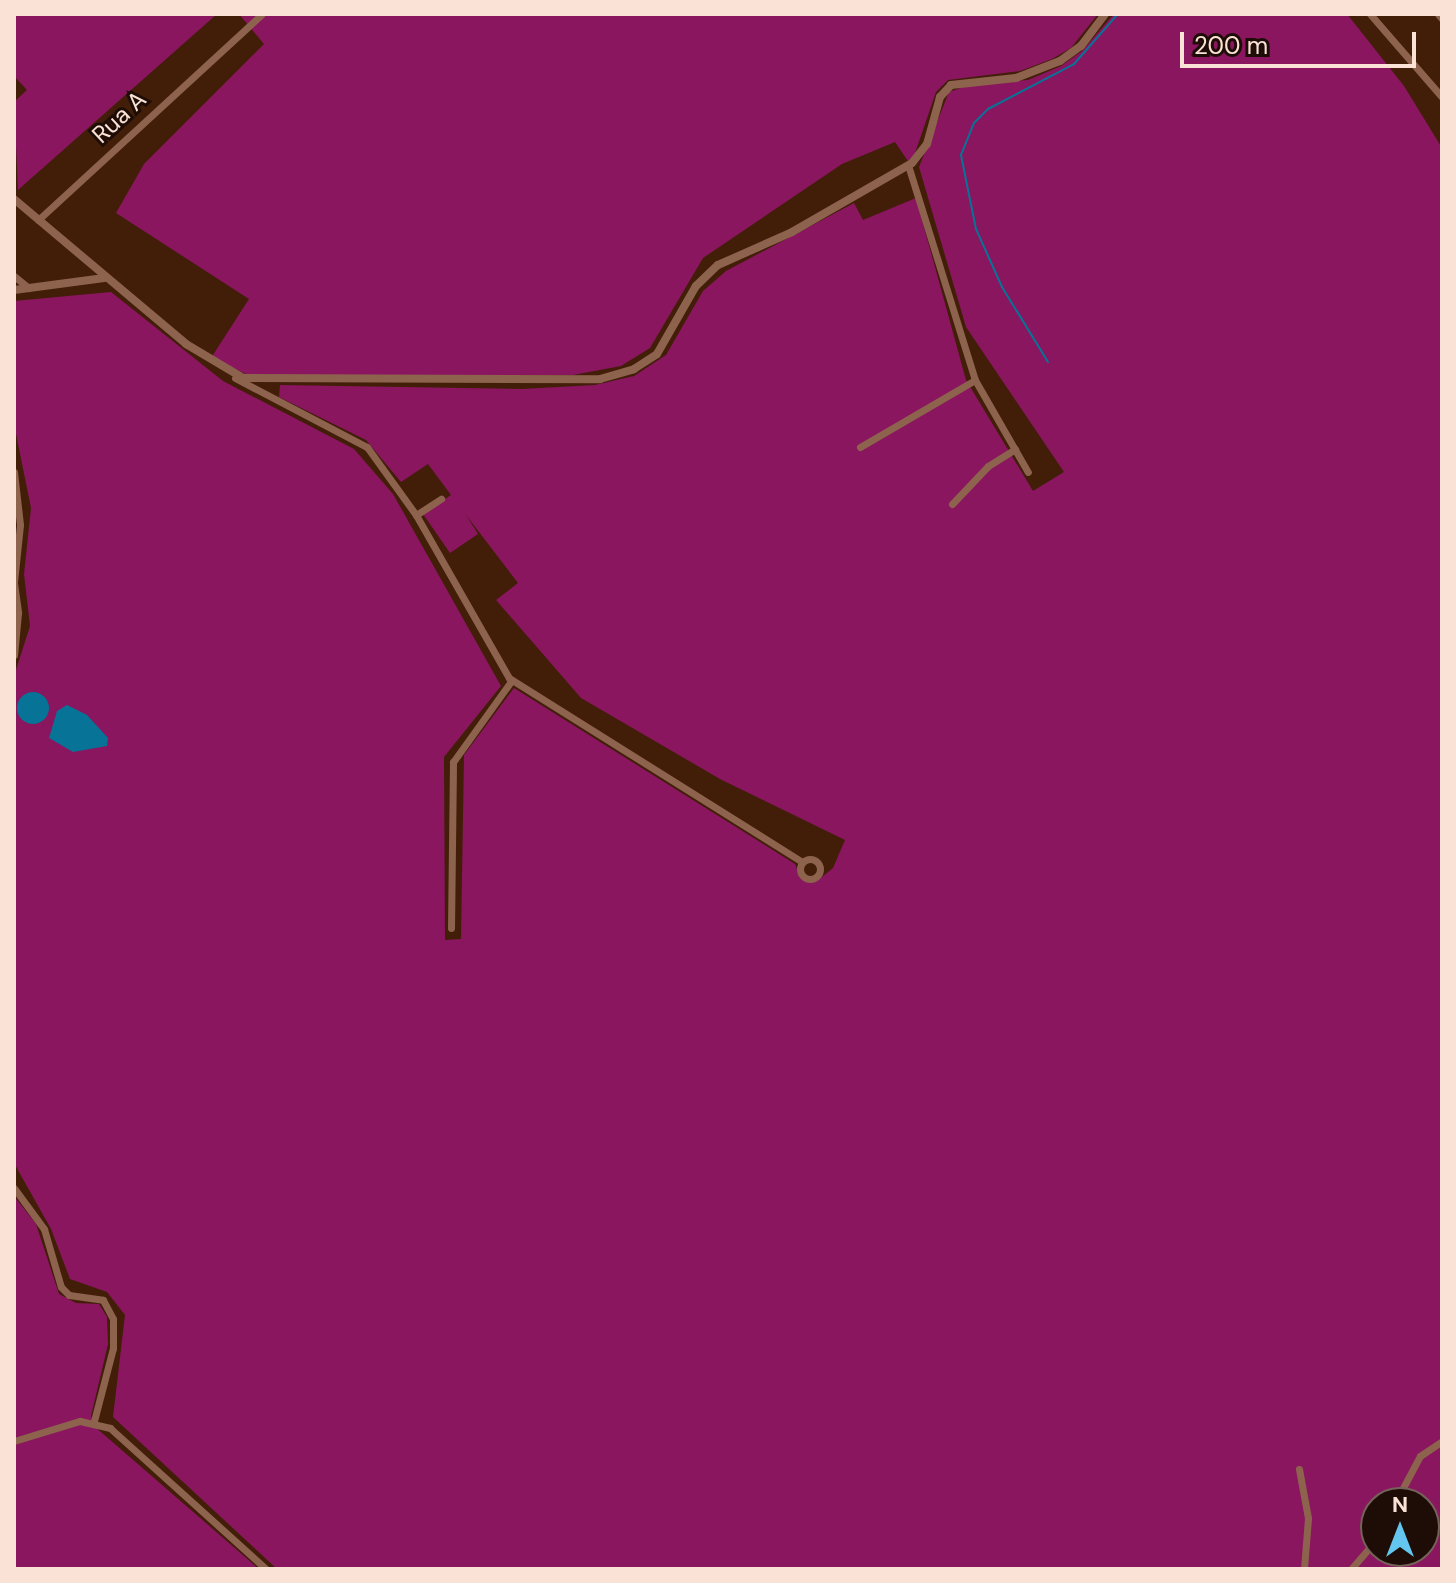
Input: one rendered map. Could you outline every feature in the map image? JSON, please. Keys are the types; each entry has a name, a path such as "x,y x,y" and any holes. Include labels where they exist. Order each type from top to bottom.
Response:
{"street":[{"name":"Rua A","path":"38,220 262,14"},
{"path":"227,372 266,381 454,382 585,381 622,374 657,354 707,273 908,165 927,144 938,104 951,85 1016,78 1060,61 1081,46 1105,14"},
{"path":"1370,14 1442,97"},
{"path":"1438,14 1442,19"},
{"path":"908,165 975,380 1028,472"},
{"path":"14,199 104,278 227,372 367,447 416,515 495,658 512,680 802,862"},
{"path":"14,276 29,288"},
{"path":"14,290 104,278"},
{"path":"860,447 975,380"},
{"path":"952,504 988,466 1015,449"},
{"path":"14,472 20,517 14,583 18,613 14,655"},
{"path":"416,515 441,499"},
{"path":"451,928 453,762 512,680"},
{"path":"14,1188 44,1229 61,1287 69,1295 103,1300 113,1319 113,1348 94,1421"},
{"path":"14,1441 94,1421 135,1448 266,1569"},
{"path":"1404,1487 1420,1456 1442,1441"},
{"path":"1299,1469 1308,1518 1305,1566"}],"shaded area":[{"path":"14,14 217,14 18,190 14,102 27,90 14,76"},
{"path":"239,14 1098,14 1071,48 1052,59 1020,71 948,80 936,92 914,156 908,161 895,142 842,164 703,258 650,348 621,366 573,375 248,375 211,358 249,299 116,213 144,164 264,44"},
{"path":"1114,14 1347,14 1404,86 1442,148 1442,1569 277,1569 113,1417 125,1315 107,1292 70,1279 51,1229 14,1163 14,676 30,626 24,574 31,508 14,424 14,301 111,292 223,381 354,449 393,494 501,686 444,757 445,940 461,939 464,755 514,688 795,864 801,879 817,881 833,868 845,840 720,779 581,698 496,600 518,583 466,515 478,534 450,553 423,514 451,495 428,464 401,482 366,440 279,397 280,385 522,389 595,385 634,376 666,355 703,291 726,271 854,203 863,220 916,198 966,380 1033,491 1064,472 966,327 919,167 949,92 972,84 1028,80 1061,66 1082,51"},
{"path":"14,1196 36,1224 59,1294 76,1303 99,1304 107,1317 108,1344 91,1416 94,1426 259,1569 14,1569"}],"water":[{"path":"33,692 44,697 49,708 44,719 33,724 22,719 17,708 22,697"},
{"path":"67,705 87,715 108,738 107,746 73,752 49,738 57,711"}],"waterway":[{"path":"1048,362 1002,287 976,229 961,155 974,123 988,109 1074,64 1118,14"}]}
